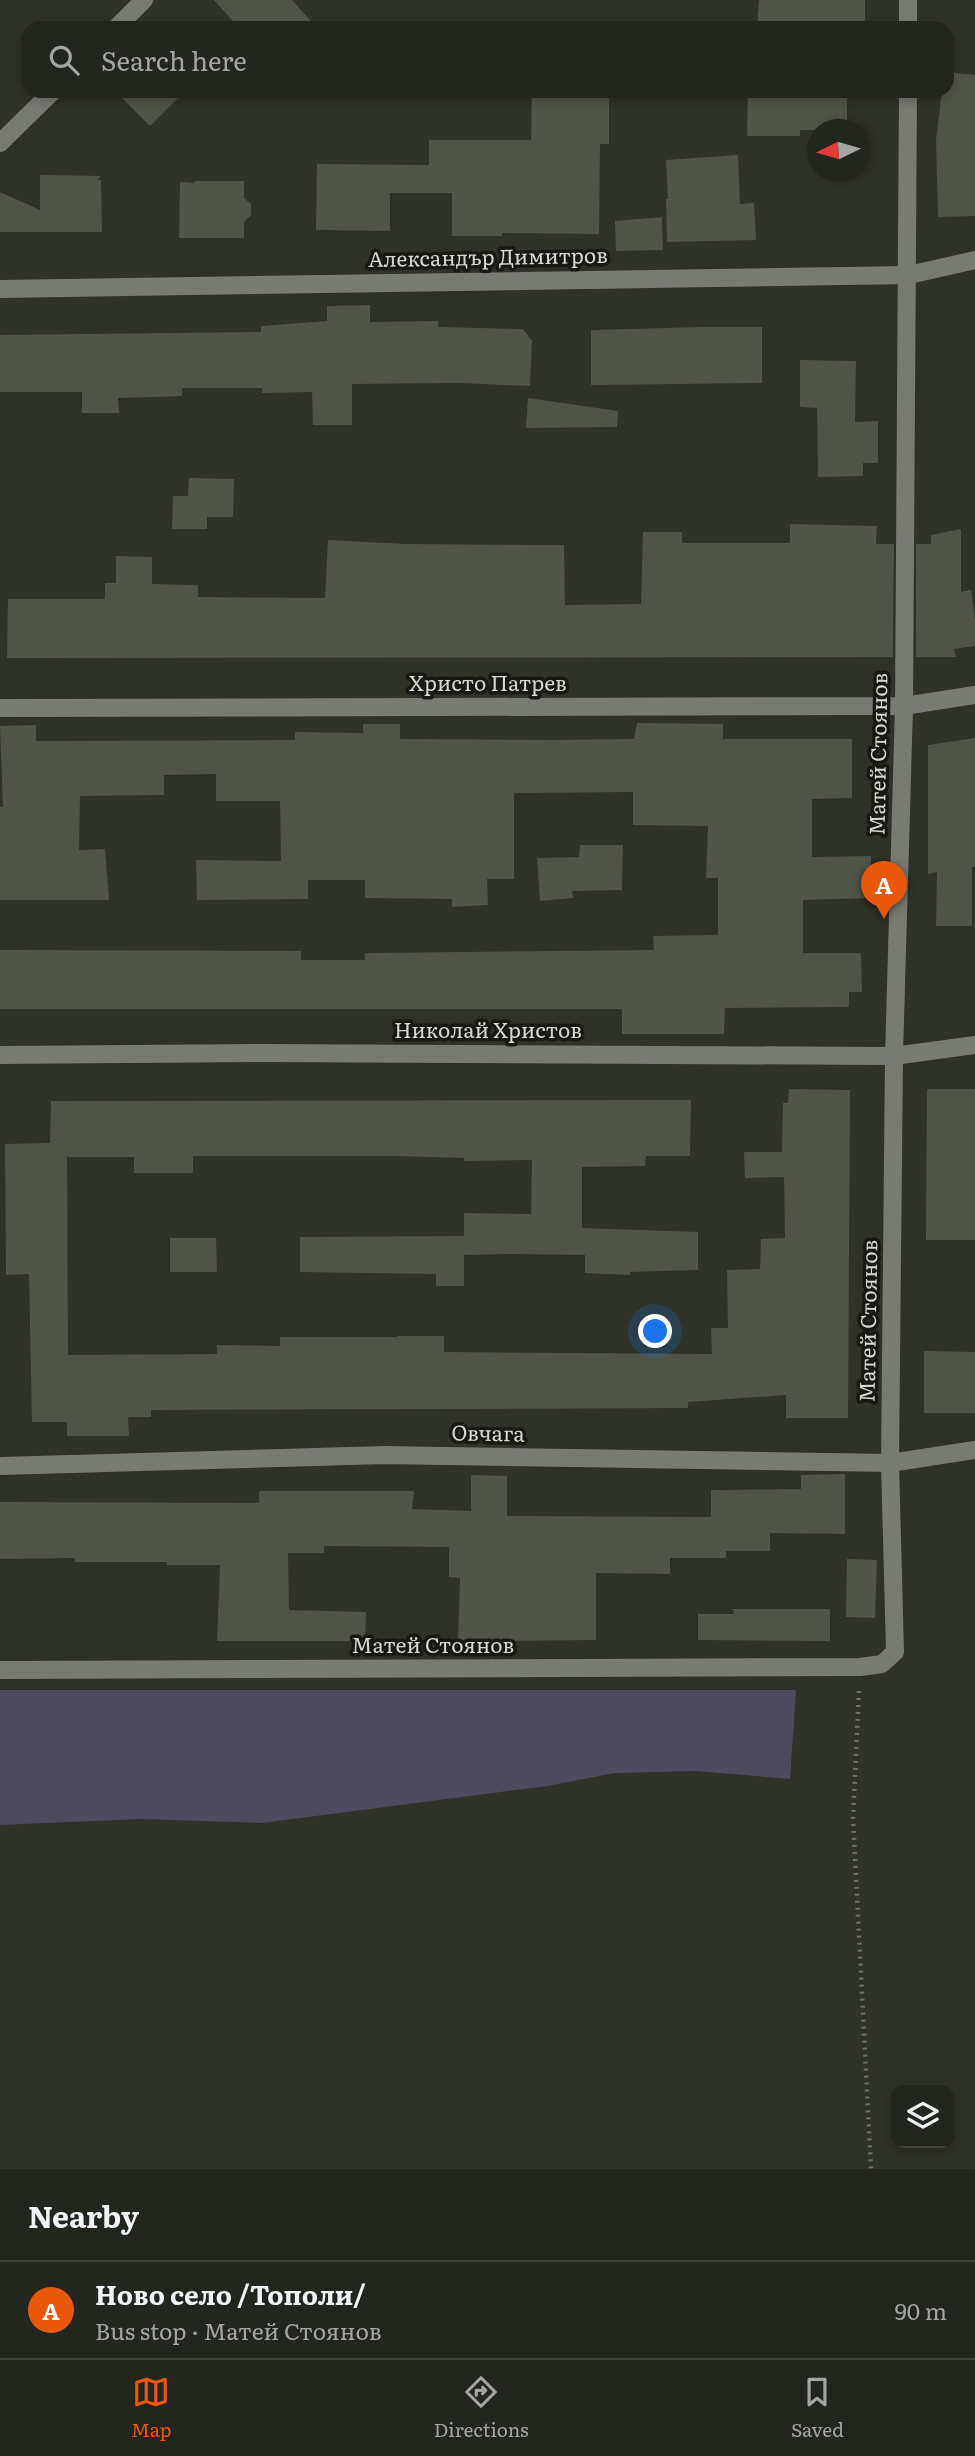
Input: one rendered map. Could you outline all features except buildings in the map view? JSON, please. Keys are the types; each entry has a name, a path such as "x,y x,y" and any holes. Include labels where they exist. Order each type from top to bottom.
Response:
{"street":[{"path":"123,21 144,0"},
{"path":"908,0 908,21"},
{"path":"0,144 45,98"},
{"name":"Матей Стоянов","path":"0,1670 860,1667 882,1664 895,1652 890,1463 894,1056 904,706 909,275 908,98"},
{"name":"Александър Димитров","path":"0,289 909,275 975,260"},
{"name":"Христо Патрев","path":"0,708 904,706 975,695"},
{"name":"Николай Христов","path":"0,1055 291,1053 894,1056 975,1045"},
{"name":"Овчага","path":"0,1466 384,1455 890,1463 975,1450"}],"path":[{"path":"860,1667 853,1818 872,2169"}],"shaded area":[{"path":"0,1690 796,1690 790,1779 697,1771 615,1773 547,1786 262,1823 142,1819 0,1825"}],"place":[{"name":"Ново село /Тополи/","path":"884,919"}]}
